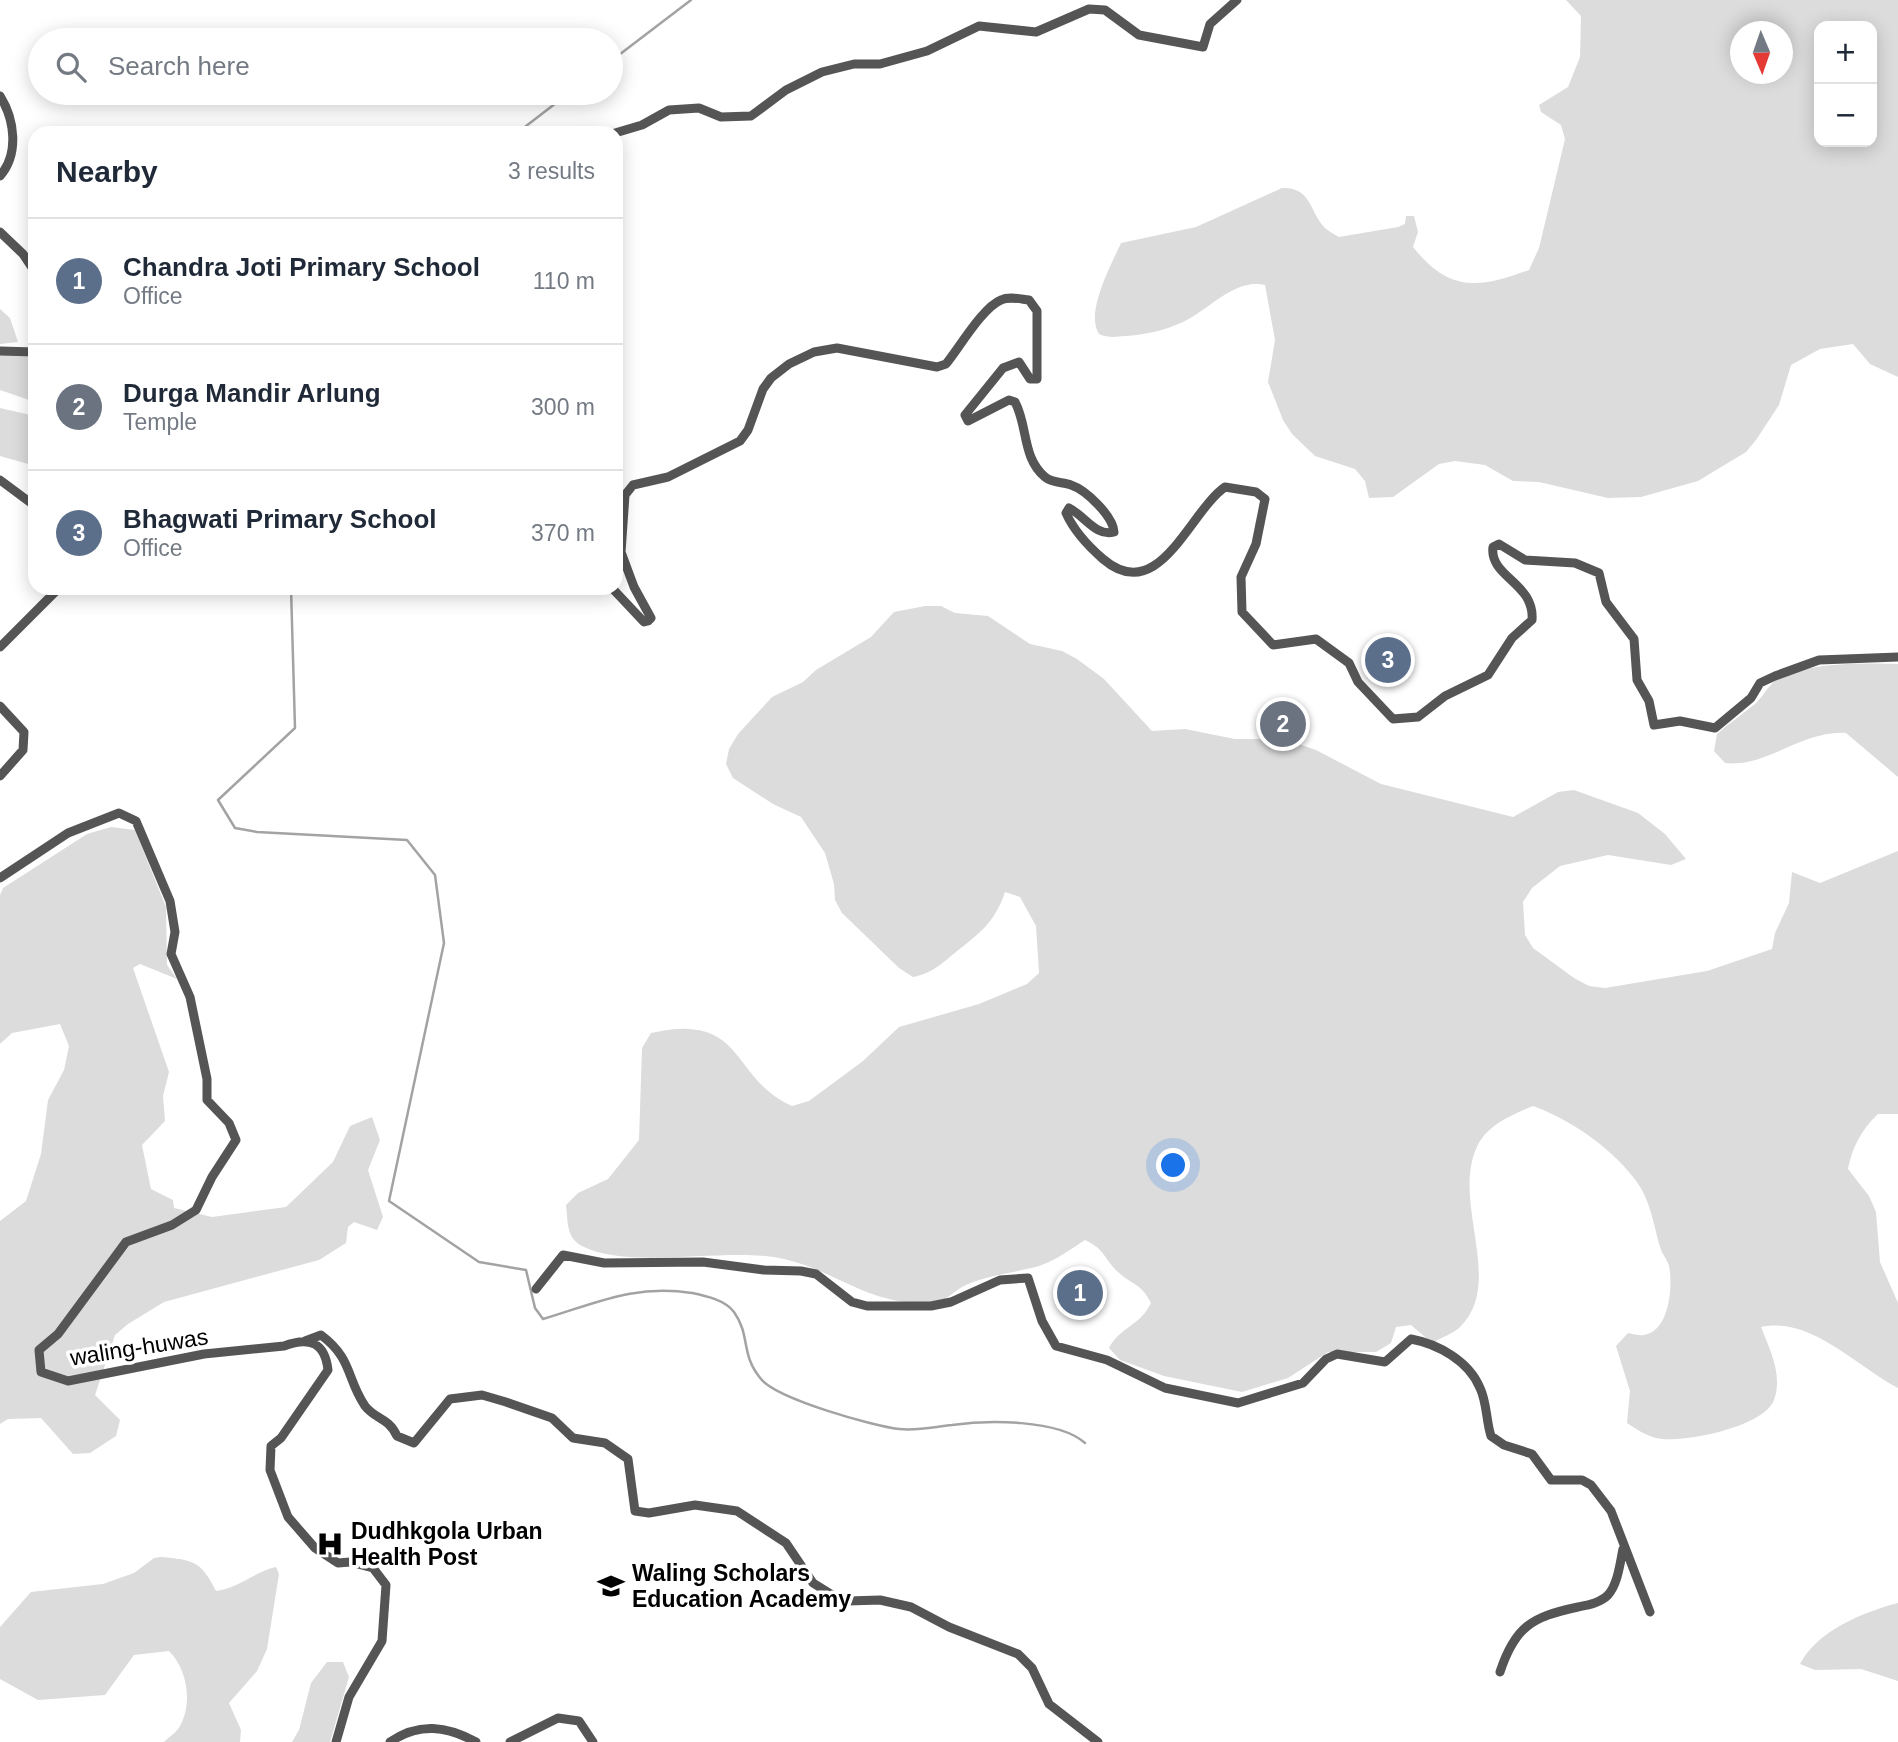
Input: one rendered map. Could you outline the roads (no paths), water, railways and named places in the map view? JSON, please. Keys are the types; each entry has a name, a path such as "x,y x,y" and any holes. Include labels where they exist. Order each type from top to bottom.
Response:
{"street":[{"path":"623,131 642,125 669,110 699,108 721,117 751,116 786,90 822,72 854,64 880,64 927,51 979,26 1036,32 1089,9 1105,10 1139,36 1203,47 1210,24 1237,0"},
{"path":"0,96 12,126 13,157 0,176"},
{"path":"0,232 28,262"},
{"path":"623,524 625,495 633,485 667,477 740,441 748,430 763,389 771,378 789,364 814,352 836,348 937,367 946,364 988,309 1009,298 1029,300 1037,311 1037,379 1030,379 1019,362 1003,369 965,415 968,421 1009,400 1015,402 1037,470 1048,480 1081,489 1109,517 1114,532 1105,534 1097,531 1082,515 1069,508 1066,513 1070,522 1106,561 1125,572 1138,572 1156,565 1172,551 1225,487 1256,492 1265,499 1263,517 1241,577 1242,612 1273,645 1316,639 1349,663 1358,681 1393,719 1418,717 1445,696 1488,675 1512,638 1532,620 1532,611 1521,587 1497,566 1492,558 1493,547 1499,544 1525,559 1575,563 1599,573 1606,602 1634,639 1637,680 1649,701 1654,725 1680,721 1715,728 1751,698 1760,683 1774,676 1819,660 1898,657"},
{"path":"0,351 28,352"},
{"path":"0,480 28,501"},
{"path":"619,595 644,622 651,618 623,556"},
{"path":"0,647 52,595"},
{"path":"0,706 23,732 23,750 0,775"},
{"name":"waling-huwas","path":"0,878 68,833 105,816 119,813 136,821 170,901 175,932 171,954 190,998 207,1079 206,1100 229,1123 236,1140 212,1177 196,1210 172,1225 127,1242 58,1334 39,1350 41,1372 68,1381 205,1354 244,1352 303,1342"},
{"path":"536,1289 563,1255 604,1263 703,1262 764,1270 801,1271 817,1274 852,1302 881,1306 931,1306 951,1302 1000,1280 1028,1278 1029,1289 1049,1337 1056,1346 1107,1360 1166,1388 1238,1403 1303,1383 1326,1359 1337,1354 1385,1362 1411,1339 1425,1341 1469,1368 1481,1389 1490,1436 1504,1445 1532,1454 1550,1480 1582,1480 1591,1485 1611,1511 1650,1612"},
{"path":"303,1342 321,1335 335,1345 342,1354 366,1406 391,1422 397,1436 414,1443 450,1399 482,1395 552,1418 573,1438 611,1447 628,1459 635,1511 649,1513 695,1505 737,1511 786,1543 813,1583 834,1596 848,1601 880,1601 911,1606 949,1627 1018,1654 1032,1668 1049,1704 1098,1742"},
{"path":"303,1342 316,1344 326,1354 328,1370 281,1438 271,1446 273,1481 288,1517 315,1548 338,1563 350,1562 373,1568 386,1585 382,1642 349,1697 336,1742"},
{"path":"1500,1672 1514,1637 1530,1624 1550,1614 1594,1604 1607,1596 1614,1585 1624,1547"},
{"path":"510,1742 558,1718 579,1721 593,1742"},
{"path":"390,1742 407,1732 427,1727 442,1728 477,1742"}],"waterway":[{"path":"623,52 691,0"},
{"path":"526,126 553,105"},
{"path":"291,595 295,728 218,800 235,828 257,832 407,840 435,875 444,943 389,1201 479,1262 526,1270 535,1308 543,1319 634,1293 671,1291 697,1294 720,1302 734,1312 742,1329 750,1361 761,1379 770,1387 805,1403 869,1423 899,1429 984,1422 1022,1423 1058,1429 1085,1443"}],"place":[{"name":"Bhagwati Primary School","path":"1388,660"},
{"name":"Durga Mandir Arlung","path":"1283,724"},
{"name":"Chandra Joti Primary School","path":"1080,1293"},
{"name":"Dudhkgola Urban Health Post","path":"330,1544"},
{"name":"Waling Scholars Education Academy","path":"611,1586"}]}
